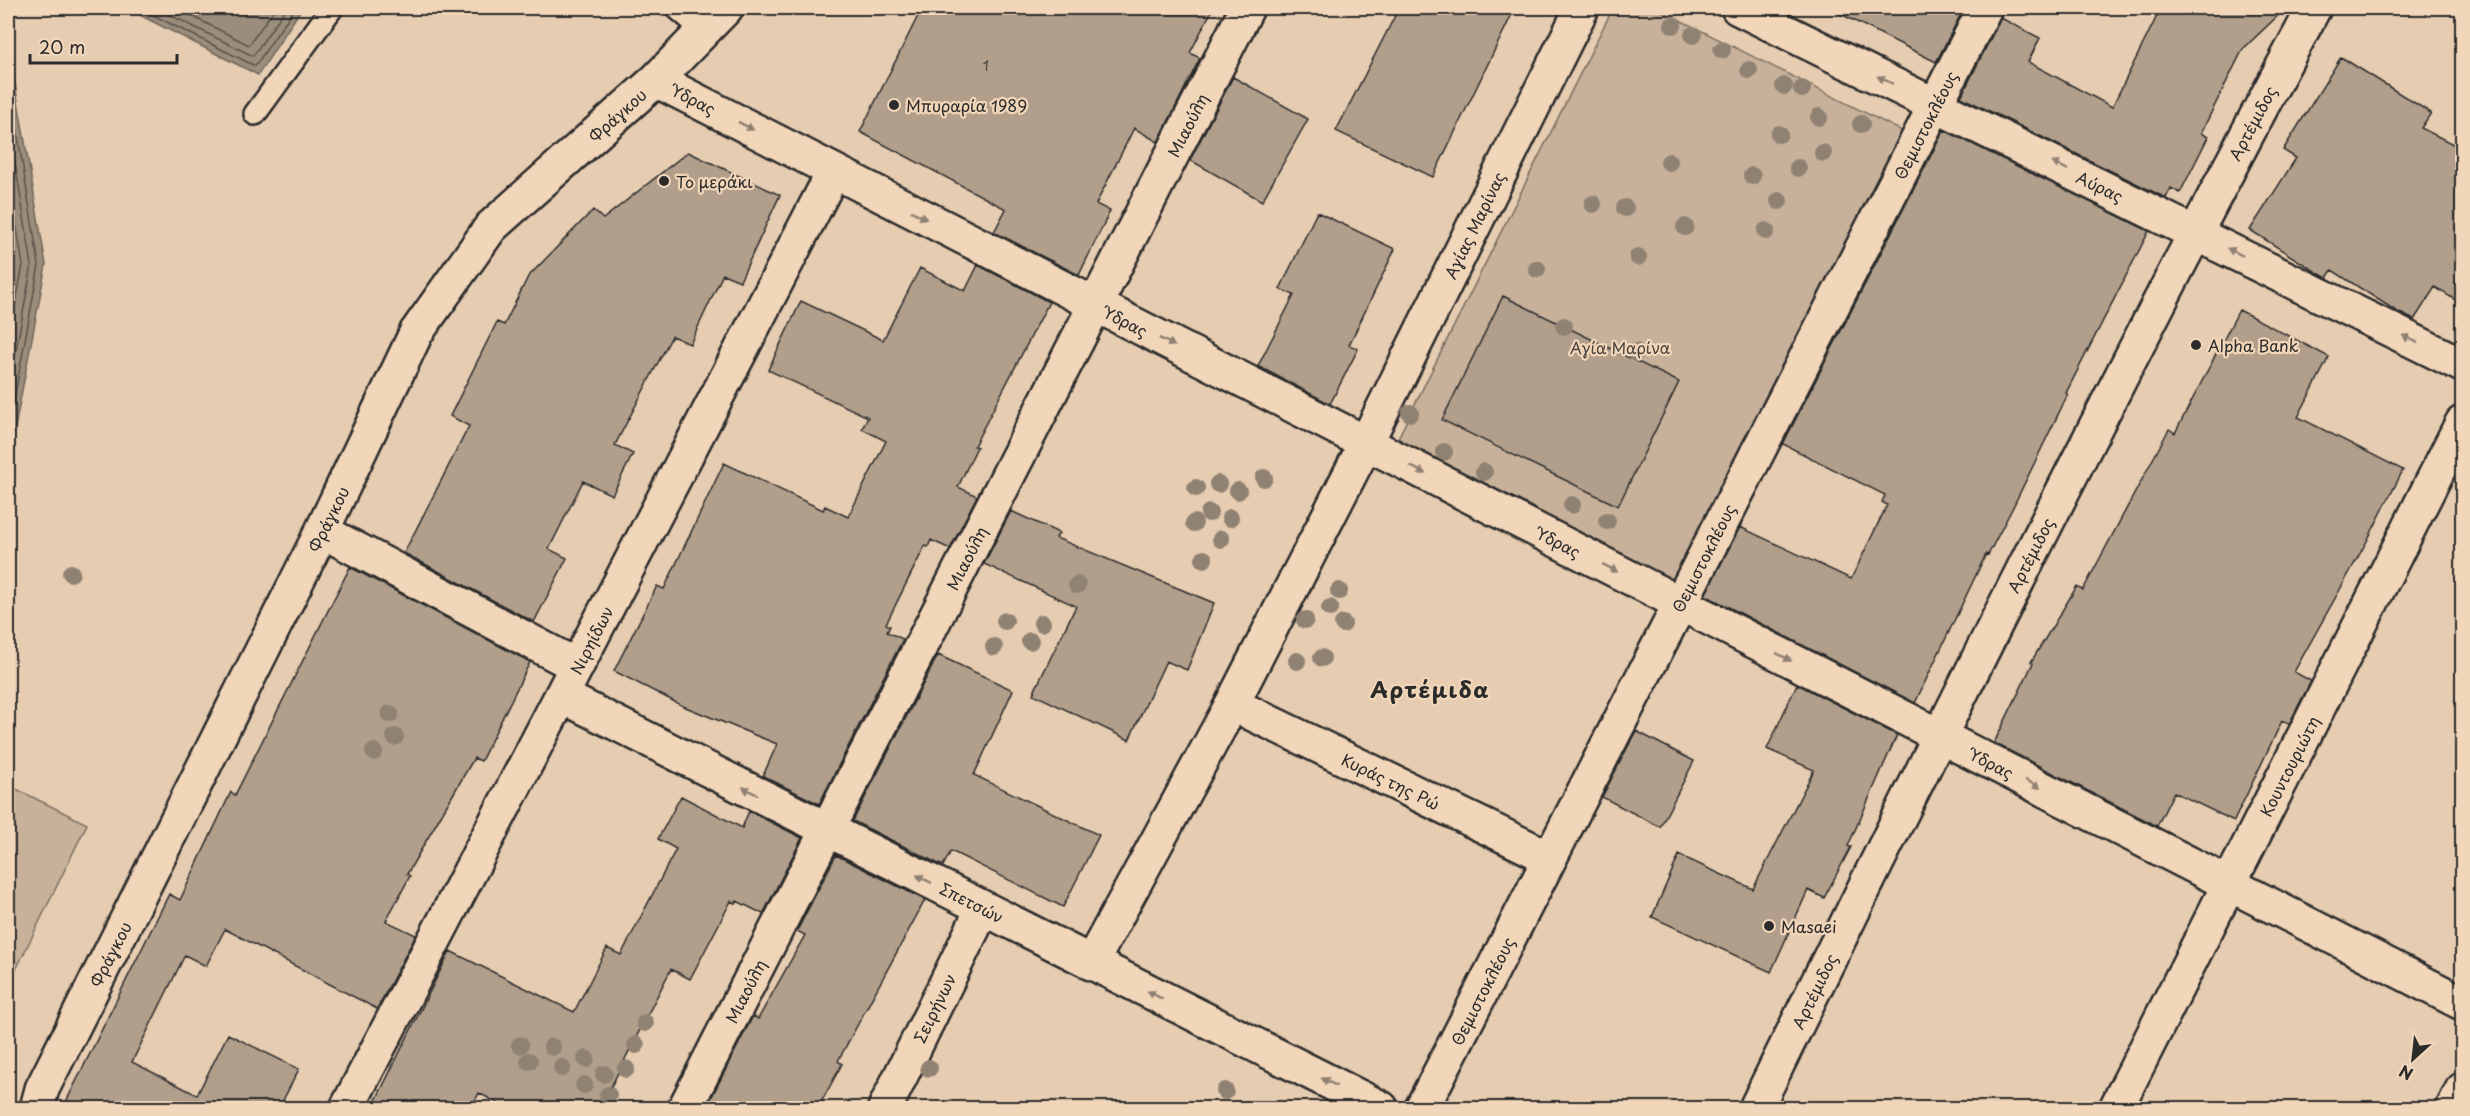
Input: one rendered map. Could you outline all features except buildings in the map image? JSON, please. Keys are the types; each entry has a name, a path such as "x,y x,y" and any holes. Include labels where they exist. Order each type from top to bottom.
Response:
{"street":[{"name":"Μιαούλη","path":"685,1108 1247,8"},
{"name":"Αγίας Μαρίνας","path":"1091,963 1232,704 1366,443 1582,8"},
{"name":"Αύρας","path":"1738,8 2463,364"},
{"name":"Θεμιστοκλέους","path":"1422,1108 1985,8"},
{"name":"Αρτέμιδος","path":"1756,1108 1938,736 2194,232 2314,8"},
{"name":"Φράγκου","path":"37,1108 42,1089 322,531 416,333 491,227 656,80 715,19"},
{"name":"Ύδρας","path":"656,80 2463,1004"},
{"name":"Νιρηίδων","path":"347,1108 834,171"},
{"name":"Κουντουριώτη","path":"2116,1108 2463,423"},
{"path":"322,531 577,666"},
{"name":"Σπετσών","path":"562,696 1381,1108"},
{"name":"Κυράς της Ρώ","path":"1232,704 1550,858"},
{"name":"Σειρήνων","path":"885,1108 983,908"},
{"path":"2453,1108 2463,1090"}],"lane":[{"path":"255,114 332,8"},
{"path":"676,8 715,19"}],"green space":[{"name":"Αγία Μαρίνα","path":"1613,8 1656,8 1904,132 1673,594 1391,452"},
{"path":"8,785 87,824 8,986"}],"water":[{"path":"126,8 302,8 258,75"},
{"path":"8,64 13,72 46,265 8,464"}],"place":[{"name":"Μπυραρία 1989","path":"894,105"},
{"name":"Το μεράκι","path":"664,181"},
{"name":"Alpha Bank","path":"2196,345"},
{"name":"Masaei","path":"1769,926"}],"district":[{"name":"Αρτέμιδα","path":"1430,688"}]}
